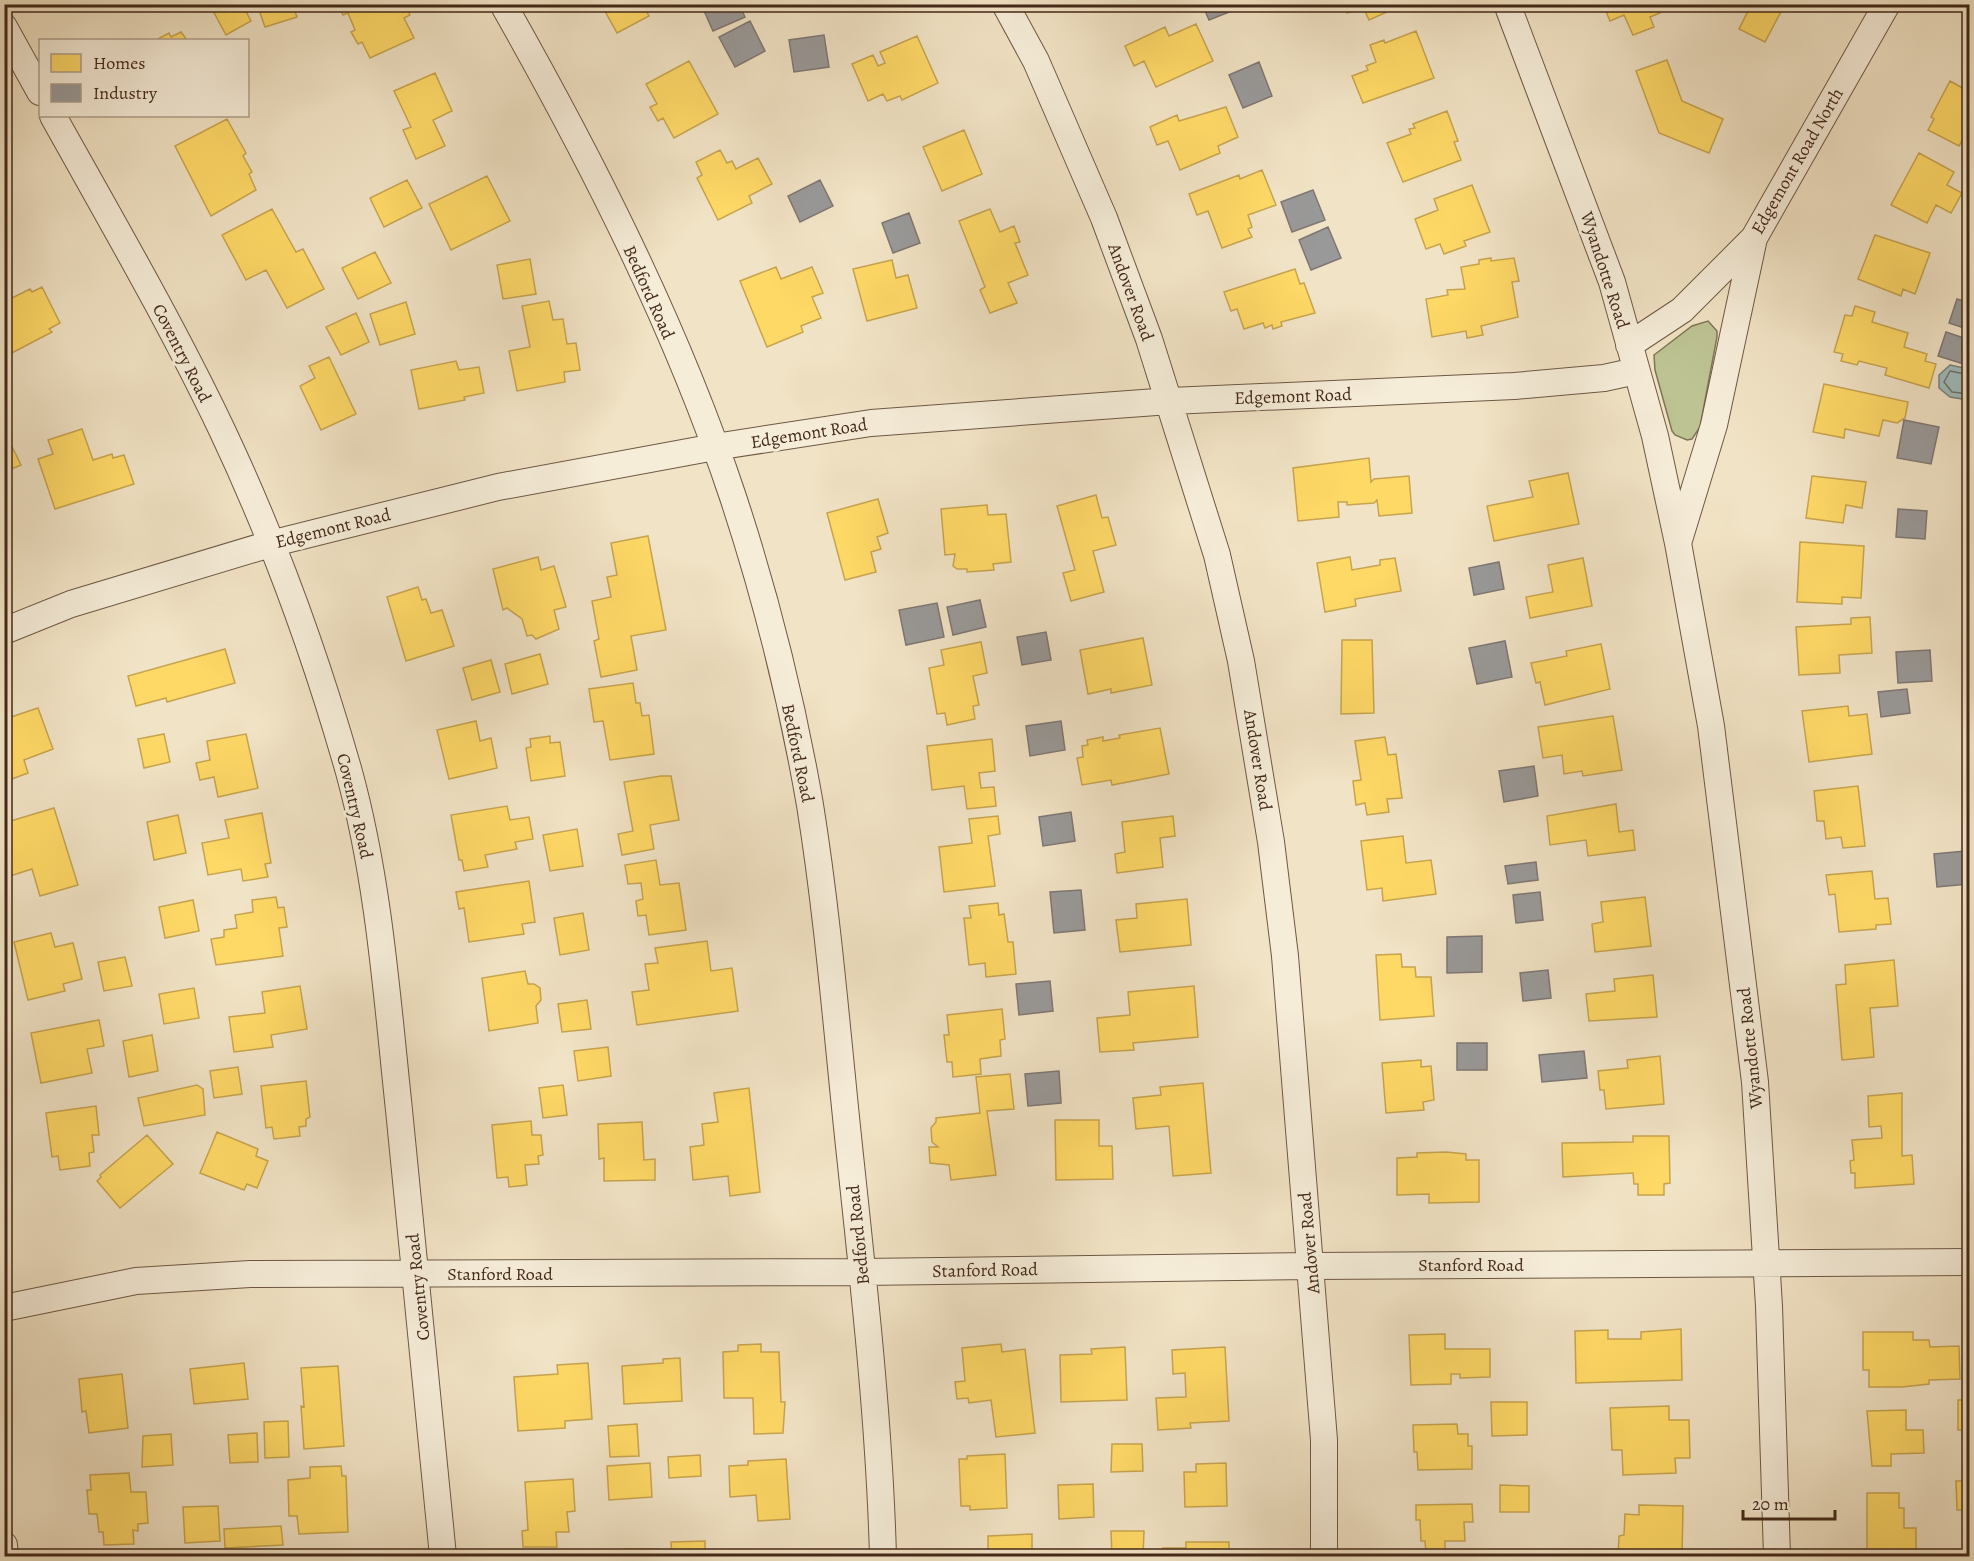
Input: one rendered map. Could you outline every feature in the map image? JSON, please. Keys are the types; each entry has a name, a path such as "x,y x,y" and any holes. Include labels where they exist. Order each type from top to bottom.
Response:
{"street":[{"name":"Bedford Road","path":"503,4 548,83 619,225 663,321 715,447 774,638 810,804 830,966 881,1479 883,1557"},
{"name":"Andover Road","path":"1005,4 1036,61 1104,218 1170,401 1217,555 1241,661 1257,749 1285,956 1324,1440 1324,1557"},
{"name":"Wyandotte Road","path":"1507,4 1612,282 1655,436 1678,543 1711,726 1755,1082 1778,1511 1777,1557"},
{"name":"Edgemont Road North","path":"1629,345 1682,310 1754,238 1887,4"},
{"path":"4,27 39,90"},
{"name":"Coventry Road","path":"54,117 135,261 222,430 304,628 350,775 371,875 417,1275 442,1557"},
{"name":"Wyandotte Road","path":"1678,543 1714,424 1754,238"},
{"name":"Edgemont Road","path":"4,631 70,604 270,544 498,487 715,447 871,423 1170,401 1514,386 1604,378 1636,371"},
{"name":"Stanford Road","path":"4,1308 136,1281 250,1274 862,1272 1311,1266 1970,1262"},
{"path":"4,1545 5,1557"}],"green space":[{"path":"1708,321 1717,331 1717,337 1700,427 1692,439 1687,440 1675,435 1672,431 1655,370 1654,355 1692,326"}],"water":[{"path":"1950,365 1969,369 1969,400 1950,397 1939,388 1939,375"}],"building: Homes":[{"path":"215,4 242,4 251,21 226,35 211,7"},
{"path":"257,4 292,4 297,17 265,27"},
{"path":"405,4 410,15 404,18 414,38 370,58 362,42 358,44 351,32 355,30 348,13 343,15 339,6"},
{"path":"601,4 649,4 644,7 649,16 617,33"},
{"path":"1343,4 1394,4 1396,8 1369,20 1364,9 1347,13"},
{"path":"1603,4 1657,4 1660,13 1650,17 1654,27 1633,35 1624,15 1610,21"},
{"path":"1725,4 1785,4 1765,42 1739,29 1748,11 1740,7 1738,11"},
{"path":"1196,24 1213,61 1156,87 1144,61 1134,66 1125,46 1165,27 1169,36"},
{"path":"1416,31 1434,78 1363,103 1352,76 1368,70 1366,66 1376,62 1370,45 1384,40 1385,43"},
{"path":"181,32 186,39 158,39 169,33 171,37"},
{"path":"917,36 938,83 902,100 900,96 887,101 883,94 868,101 852,64 873,55 878,66 885,63 880,52"},
{"path":"1970,44 1970,60 1963,56"},
{"path":"1667,60 1682,101 1723,119 1709,153 1659,133 1636,71"},
{"path":"689,61 718,114 674,138 663,118 658,121 650,107 657,104 646,84"},
{"path":"435,73 452,111 433,120 445,146 416,159 403,130 411,127 394,91"},
{"path":"1950,81 1970,92 1970,127 1959,146 1928,130 1934,119 1931,117"},
{"path":"1226,107 1238,137 1218,146 1220,153 1180,170 1168,141 1157,145 1150,127 1177,115 1179,121"},
{"path":"1447,111 1458,141 1454,142 1461,160 1403,182 1387,143 1411,134 1409,129 1415,128 1413,124"},
{"path":"227,119 246,153 243,156 252,172 249,174 256,190 211,216 175,146"},
{"path":"964,130 982,174 942,191 923,147"},
{"path":"720,150 727,163 732,161 736,169 758,158 772,184 749,196 752,203 718,220 697,178 702,175 696,162"},
{"path":"1919,153 1954,172 1947,185 1962,193 1951,213 1936,205 1927,223 1891,205"},
{"path":"1262,170 1276,205 1248,215 1252,227 1248,229 1252,237 1222,248 1208,211 1197,215 1189,194 1239,175 1240,179"},
{"path":"487,176 510,221 451,250 429,204"},
{"path":"407,180 422,208 384,227 370,198"},
{"path":"1472,185 1490,232 1464,241 1466,246 1444,254 1440,244 1426,249 1415,219 1438,210 1434,199"},
{"path":"272,209 296,252 303,249 324,289 287,308 266,270 246,280 222,235"},
{"path":"990,209 1000,232 1014,226 1020,242 1015,243 1028,275 1008,283 1017,303 990,313 980,290 985,287 959,221"},
{"path":"1875,235 1930,253 1915,294 1903,289 1901,296 1858,279"},
{"path":"375,252 391,283 358,299 342,268"},
{"path":"1491,258 1491,261 1514,258 1519,281 1512,282 1518,317 1481,326 1483,335 1467,338 1466,331 1432,337 1426,299 1448,295 1447,290 1465,289 1461,267 1479,264 1479,260"},
{"path":"530,259 536,294 503,299 497,265"},
{"path":"892,260 896,278 908,275 917,308 867,321 853,269"},
{"path":"776,267 781,279 812,267 823,293 812,297 821,318 801,326 803,332 767,347 740,281"},
{"path":"1295,269 1300,284 1304,283 1315,313 1281,322 1282,326 1273,329 1272,325 1265,328 1263,323 1244,329 1237,309 1231,311 1224,292"},
{"path":"42,287 60,323 49,329 52,332 8,355 4,349 4,323 7,322 4,302 30,289 32,292"},
{"path":"549,301 553,320 563,319 567,344 576,343 580,370 564,372 565,382 517,391 509,351 530,347 522,306"},
{"path":"406,302 415,334 380,345 370,314"},
{"path":"1855,306 1875,312 1872,322 1908,333 1904,347 1927,354 1925,361 1936,364 1929,388 1885,375 1887,368 1859,361 1857,365 1841,361 1843,354 1834,352 1845,315 1852,316"},
{"path":"356,313 369,342 341,355 326,327"},
{"path":"329,357 356,414 321,430 300,386 315,378 309,366"},
{"path":"456,361 459,370 479,367 484,393 464,397 465,400 419,409 411,370"},
{"path":"1824,384 1908,402 1905,418 1897,423 1883,420 1879,436 1845,429 1844,438 1813,432"},
{"path":"82,429 93,460 112,454 113,458 124,455 134,484 55,509 38,459 53,454 48,440"},
{"path":"4,430 21,465 4,472"},
{"path":"1369,458 1371,482 1374,479 1409,476 1412,513 1379,516 1377,500 1374,503 1347,505 1347,502 1338,502 1339,517 1298,521 1293,468"},
{"path":"1568,473 1579,524 1494,541 1487,506 1533,497 1529,481"},
{"path":"1812,476 1866,482 1862,508 1846,505 1843,523 1806,518"},
{"path":"1096,495 1102,518 1108,517 1116,545 1093,551 1104,592 1071,601 1063,573 1075,570 1057,506"},
{"path":"878,499 888,533 877,537 881,549 871,552 876,572 845,580 827,513"},
{"path":"987,505 988,515 1006,514 1011,562 993,564 994,570 967,572 967,569 957,569 953,566 955,554 945,555 941,509"},
{"path":"648,536 666,630 631,636 637,670 601,677 594,641 599,639 592,601 611,597 607,577 617,575 611,543"},
{"path":"1800,542 1864,546 1861,598 1842,597 1842,604 1797,602"},
{"path":"538,557 541,570 554,566 566,607 554,610 559,629 536,639 532,635 527,636 522,619 507,608 503,610 493,569"},
{"path":"1350,557 1352,570 1380,565 1380,560 1395,558 1401,591 1355,599 1356,606 1325,612 1317,563"},
{"path":"1583,558 1592,606 1530,618 1526,597 1553,592 1548,565"},
{"path":"418,587 422,600 426,599 431,613 442,610 454,646 406,661 387,597"},
{"path":"1870,617 1872,653 1839,655 1840,673 1799,675 1796,627 1851,624 1851,618"},
{"path":"1143,638 1152,685 1111,693 1111,689 1088,694 1080,650"},
{"path":"1342,640 1372,640 1374,713 1341,714"},
{"path":"981,642 987,673 973,676 979,705 973,706 975,719 947,725 945,713 937,714 929,668 944,665 941,650"},
{"path":"1601,644 1610,689 1545,705 1540,682 1536,683 1531,663 1567,656 1566,651"},
{"path":"225,649 235,683 167,702 166,698 136,706 128,676"},
{"path":"540,654 548,684 512,694 505,664"},
{"path":"491,660 500,692 472,700 463,668"},
{"path":"633,683 636,703 640,703 642,716 649,715 654,754 610,760 603,721 594,722 589,689"},
{"path":"1848,706 1849,716 1867,714 1872,754 1809,762 1802,711"},
{"path":"38,708 53,749 24,760 28,773 4,782 4,710 8,718"},
{"path":"1613,716 1622,770 1583,776 1582,771 1564,774 1562,755 1543,758 1538,727"},
{"path":"476,721 480,741 491,738 497,768 449,779 437,730"},
{"path":"1160,728 1169,774 1112,785 1111,780 1082,785 1077,758 1083,757 1082,746 1088,745 1087,740 1103,737 1103,741 1120,738 1119,735"},
{"path":"164,734 170,762 144,768 138,739"},
{"path":"246,734 258,788 218,797 214,777 200,780 196,763 210,760 207,741"},
{"path":"550,736 550,743 560,742 565,776 531,781 526,748 531,747 530,739"},
{"path":"1385,737 1388,755 1396,754 1402,798 1387,799 1389,812 1367,815 1365,803 1356,805 1353,781 1361,780 1355,741"},
{"path":"992,739 995,771 979,773 981,788 994,787 996,806 967,809 964,786 932,790 927,746"},
{"path":"671,776 679,820 650,825 654,849 622,855 618,834 633,831 624,782"},
{"path":"1858,786 1865,846 1843,848 1841,837 1826,839 1824,821 1817,821 1814,791"},
{"path":"1616,804 1619,832 1633,830 1635,850 1588,856 1586,840 1550,845 1547,816"},
{"path":"507,806 510,820 529,817 533,839 515,842 517,849 485,855 488,867 464,871 462,860 459,860 451,815"},
{"path":"54,808 78,885 40,896 32,869 4,878 4,823"},
{"path":"262,813 271,863 265,864 268,877 243,881 241,869 208,875 202,843 229,838 225,820"},
{"path":"178,815 186,853 154,860 147,822"},
{"path":"998,816 1000,834 988,836 995,886 944,892 939,847 972,843 969,819"},
{"path":"1173,816 1175,836 1160,838 1163,867 1117,873 1115,854 1125,852 1122,822"},
{"path":"577,829 583,866 550,871 543,835"},
{"path":"1403,836 1406,863 1431,860 1436,894 1383,901 1382,888 1367,890 1361,841"},
{"path":"656,860 660,885 679,883 686,930 649,935 646,915 638,916 636,901 643,899 641,883 628,884 625,865"},
{"path":"1872,871 1875,899 1888,898 1891,924 1876,925 1876,929 1839,932 1835,894 1829,895 1826,875"},
{"path":"529,881 535,922 522,924 524,934 469,942 464,908 459,909 456,892"},
{"path":"276,897 278,908 284,907 287,927 279,928 283,956 216,965 211,939 224,937 224,930 237,928 235,915 253,912 252,900"},
{"path":"1645,897 1651,946 1595,952 1592,924 1603,922 1601,902"},
{"path":"1187,899 1191,945 1120,952 1116,920 1137,918 1136,904"},
{"path":"193,900 199,931 165,938 159,907"},
{"path":"998,903 999,915 1004,914 1008,942 1013,942 1016,974 986,977 985,963 969,965 964,918 971,918 969,906"},
{"path":"583,913 589,950 560,955 554,918"},
{"path":"51,933 55,947 73,943 82,979 63,984 65,991 28,1000 14,942"},
{"path":"707,941 711,971 732,968 738,1011 637,1025 632,992 649,990 645,964 658,963 655,948"},
{"path":"1401,954 1402,967 1415,967 1416,977 1431,977 1434,1016 1380,1020 1376,955"},
{"path":"125,957 132,986 104,991 98,962"},
{"path":"1894,960 1898,1006 1870,1008 1874,1057 1842,1060 1836,985 1846,984 1845,965"},
{"path":"525,971 528,984 534,984 540,988 541,1000 536,1006 538,1023 489,1031 482,978"},
{"path":"1653,975 1657,1017 1589,1021 1586,994 1615,991 1614,979"},
{"path":"300,986 307,1029 271,1035 273,1047 234,1052 229,1017 265,1013 262,992"},
{"path":"1194,986 1198,1037 1133,1043 1134,1050 1100,1052 1097,1018 1130,1015 1128,992"},
{"path":"194,988 199,1018 164,1024 159,994"},
{"path":"587,1000 591,1029 562,1032 558,1004"},
{"path":"1002,1009 1005,1039 1000,1040 1001,1056 980,1059 981,1074 953,1077 952,1062 947,1062 944,1035 949,1035 947,1015"},
{"path":"99,1020 104,1046 87,1049 92,1073 41,1083 31,1033"},
{"path":"152,1035 158,1071 129,1077 123,1041"},
{"path":"608,1047 611,1076 578,1081 574,1051"},
{"path":"1660,1056 1664,1104 1606,1109 1604,1090 1600,1090 1598,1071 1628,1068 1627,1060"},
{"path":"1421,1060 1421,1067 1431,1066 1434,1100 1423,1102 1424,1110 1386,1113 1382,1063"},
{"path":"238,1067 242,1094 214,1098 210,1071"},
{"path":"1010,1074 1014,1109 987,1111 996,1175 951,1180 949,1165 930,1163 929,1147 938,1147 932,1142 931,1128 936,1118 980,1113 976,1077"},
{"path":"306,1081 310,1117 306,1119 306,1126 299,1127 300,1136 274,1139 272,1127 266,1128 261,1086"},
{"path":"1203,1083 1211,1173 1173,1176 1169,1126 1136,1129 1133,1098 1161,1095 1160,1087"},
{"path":"197,1085 203,1089 205,1115 144,1126 138,1098"},
{"path":"563,1085 567,1115 543,1118 539,1088"},
{"path":"749,1088 760,1192 730,1196 728,1176 693,1180 690,1147 704,1145 702,1124 718,1122 714,1093"},
{"path":"1902,1093 1902,1156 1912,1155 1914,1184 1855,1188 1855,1173 1851,1173 1850,1161 1854,1160 1852,1140 1882,1138 1881,1126 1869,1127 1868,1096"},
{"path":"96,1106 99,1135 92,1135 94,1152 89,1153 90,1166 60,1170 58,1156 52,1157 46,1113"},
{"path":"1055,1120 1099,1120 1099,1146 1112,1146 1113,1179 1056,1180"},
{"path":"531,1121 532,1135 541,1135 543,1155 538,1156 539,1164 525,1165 527,1185 509,1187 508,1177 497,1178 492,1125"},
{"path":"642,1122 644,1160 655,1159 655,1180 604,1181 604,1158 599,1159 598,1124"},
{"path":"217,1132 258,1149 256,1156 268,1161 257,1188 247,1184 244,1190 200,1173"},
{"path":"147,1135 173,1164 120,1208 97,1181 100,1175"},
{"path":"1633,1136 1669,1136 1670,1183 1664,1184 1664,1195 1638,1195 1638,1184 1634,1184 1633,1173 1563,1177 1562,1143 1633,1142"},
{"path":"1417,1153 1466,1154 1466,1160 1479,1160 1479,1202 1429,1203 1429,1194 1397,1195 1397,1158 1417,1157"},
{"path":"1681,1329 1682,1380 1576,1383 1575,1331 1608,1330 1608,1339 1641,1339 1641,1332"},
{"path":"1863,1332 1913,1332 1913,1340 1929,1340 1930,1347 1959,1346 1960,1379 1929,1380 1929,1384 1902,1387 1869,1387 1869,1370 1863,1370"},
{"path":"1445,1334 1445,1349 1490,1349 1490,1377 1460,1378 1460,1374 1451,1374 1451,1384 1411,1385 1409,1335"},
{"path":"761,1344 761,1352 779,1352 781,1402 785,1402 783,1433 754,1434 753,1398 724,1398 723,1352 738,1351 738,1345"},
{"path":"1001,1344 1002,1352 1025,1349 1035,1433 996,1437 991,1400 969,1403 968,1398 957,1399 955,1382 965,1381 962,1348"},
{"path":"1125,1347 1127,1400 1061,1402 1060,1355 1092,1354 1091,1349"},
{"path":"1225,1347 1229,1421 1190,1423 1191,1428 1158,1430 1156,1398 1186,1397 1185,1373 1173,1374 1172,1350"},
{"path":"680,1358 682,1401 624,1404 622,1366 663,1363 663,1359"},
{"path":"244,1363 248,1399 194,1404 190,1369"},
{"path":"588,1363 592,1419 565,1421 565,1428 518,1431 514,1377 558,1374 557,1365"},
{"path":"338,1366 344,1446 304,1449 301,1368"},
{"path":"122,1374 128,1428 89,1433 86,1411 82,1412 79,1379"},
{"path":"1958,1400 1970,1400 1970,1430 1958,1430"},
{"path":"1491,1402 1527,1402 1527,1435 1492,1436"},
{"path":"1669,1406 1669,1420 1689,1420 1690,1458 1675,1458 1676,1473 1623,1475 1622,1450 1612,1450 1610,1408"},
{"path":"1906,1410 1906,1430 1923,1430 1924,1453 1891,1454 1891,1466 1872,1466 1867,1411"},
{"path":"288,1421 289,1457 265,1458 264,1422"},
{"path":"637,1424 639,1456 610,1457 608,1426"},
{"path":"1457,1424 1458,1434 1468,1434 1468,1446 1472,1446 1472,1469 1418,1470 1417,1452 1414,1452 1413,1425"},
{"path":"257,1433 258,1462 230,1463 228,1435"},
{"path":"171,1434 173,1465 142,1467 143,1436"},
{"path":"1112,1444 1142,1444 1143,1471 1111,1472"},
{"path":"1005,1454 1007,1508 970,1510 970,1506 961,1506 959,1459 967,1459 967,1456"},
{"path":"700,1455 701,1476 669,1478 668,1457"},
{"path":"786,1459 790,1519 758,1521 756,1495 730,1497 729,1466 748,1465 748,1461"},
{"path":"650,1463 652,1497 609,1500 607,1466"},
{"path":"1226,1463 1227,1506 1185,1507 1184,1472 1196,1472 1196,1464"},
{"path":"341,1466 342,1476 346,1476 348,1532 299,1534 297,1516 289,1516 288,1480 310,1478 310,1467"},
{"path":"129,1473 131,1492 146,1492 148,1523 138,1524 138,1531 133,1530 134,1544 104,1545 103,1532 99,1532 97,1514 89,1514 87,1490 91,1490 90,1475"},
{"path":"573,1479 575,1511 567,1512 569,1532 556,1532 557,1547 523,1547 522,1531 528,1530 525,1482"},
{"path":"1956,1481 1970,1481 1970,1510 1957,1510"},
{"path":"1093,1484 1094,1517 1059,1519 1058,1485"},
{"path":"1500,1485 1529,1486 1529,1512 1500,1512"},
{"path":"1867,1493 1899,1493 1899,1508 1904,1508 1904,1528 1916,1528 1916,1550 1867,1550"},
{"path":"1472,1504 1473,1522 1464,1522 1465,1541 1445,1541 1445,1552 1426,1553 1425,1541 1421,1541 1420,1520 1416,1520 1416,1505"},
{"path":"1639,1505 1683,1506 1682,1556 1618,1556 1619,1536 1624,1535 1625,1514 1639,1515"},
{"path":"218,1506 220,1541 185,1543 183,1507"},
{"path":"281,1526 283,1545 225,1548 224,1529"},
{"path":"1111,1531 1144,1531 1143,1556 1112,1556"},
{"path":"1032,1534 1032,1556 988,1556 988,1536"},
{"path":"705,1541 705,1556 672,1556 671,1542"},
{"path":"1186,1542 1229,1542 1229,1556 1155,1556 1163,1548 1186,1548"},
{"path":"626,1549 658,1549 658,1556 626,1556"},
{"path":"281,1550 281,1556 225,1556 225,1552"},
{"path":"199,1554 199,1556 167,1556"}],"building: Industry":[{"path":"701,4 739,4 745,17 713,31"},
{"path":"1202,4 1237,4 1239,8 1209,20"},
{"path":"750,21 765,51 735,67 719,37"},
{"path":"824,35 829,67 794,72 789,40"},
{"path":"1259,62 1272,96 1243,108 1229,75"},
{"path":"820,180 833,206 800,222 788,196"},
{"path":"1313,190 1325,220 1292,232 1281,202"},
{"path":"909,213 920,243 893,253 882,223"},
{"path":"1328,227 1341,258 1311,270 1299,240"},
{"path":"1957,299 1970,303 1970,330 1949,323"},
{"path":"1946,332 1970,340 1970,366 1938,356"},
{"path":"1904,420 1939,427 1931,464 1897,458"},
{"path":"1898,509 1927,511 1925,539 1896,537"},
{"path":"1499,562 1504,589 1474,595 1469,568"},
{"path":"980,600 986,627 953,635 947,607"},
{"path":"937,603 944,637 906,645 899,610"},
{"path":"1046,632 1051,660 1022,665 1017,637"},
{"path":"1505,641 1512,677 1477,684 1469,648"},
{"path":"1930,650 1932,681 1898,683 1896,652"},
{"path":"1907,689 1910,713 1881,717 1878,692"},
{"path":"1061,721 1065,750 1030,756 1026,726"},
{"path":"1534,766 1538,796 1504,802 1499,771"},
{"path":"1071,812 1075,841 1043,846 1039,817"},
{"path":"1965,851 1968,884 1937,887 1934,854"},
{"path":"1536,862 1538,880 1508,884 1505,866"},
{"path":"1081,890 1085,930 1054,933 1050,892"},
{"path":"1540,892 1543,920 1516,923 1513,895"},
{"path":"1482,936 1482,972 1447,973 1447,937"},
{"path":"1548,970 1551,998 1523,1001 1520,973"},
{"path":"1050,981 1053,1011 1019,1015 1016,984"},
{"path":"1457,1043 1487,1043 1487,1070 1457,1070"},
{"path":"1584,1051 1587,1078 1542,1082 1539,1055"},
{"path":"1059,1071 1061,1103 1028,1106 1025,1074"}]}
